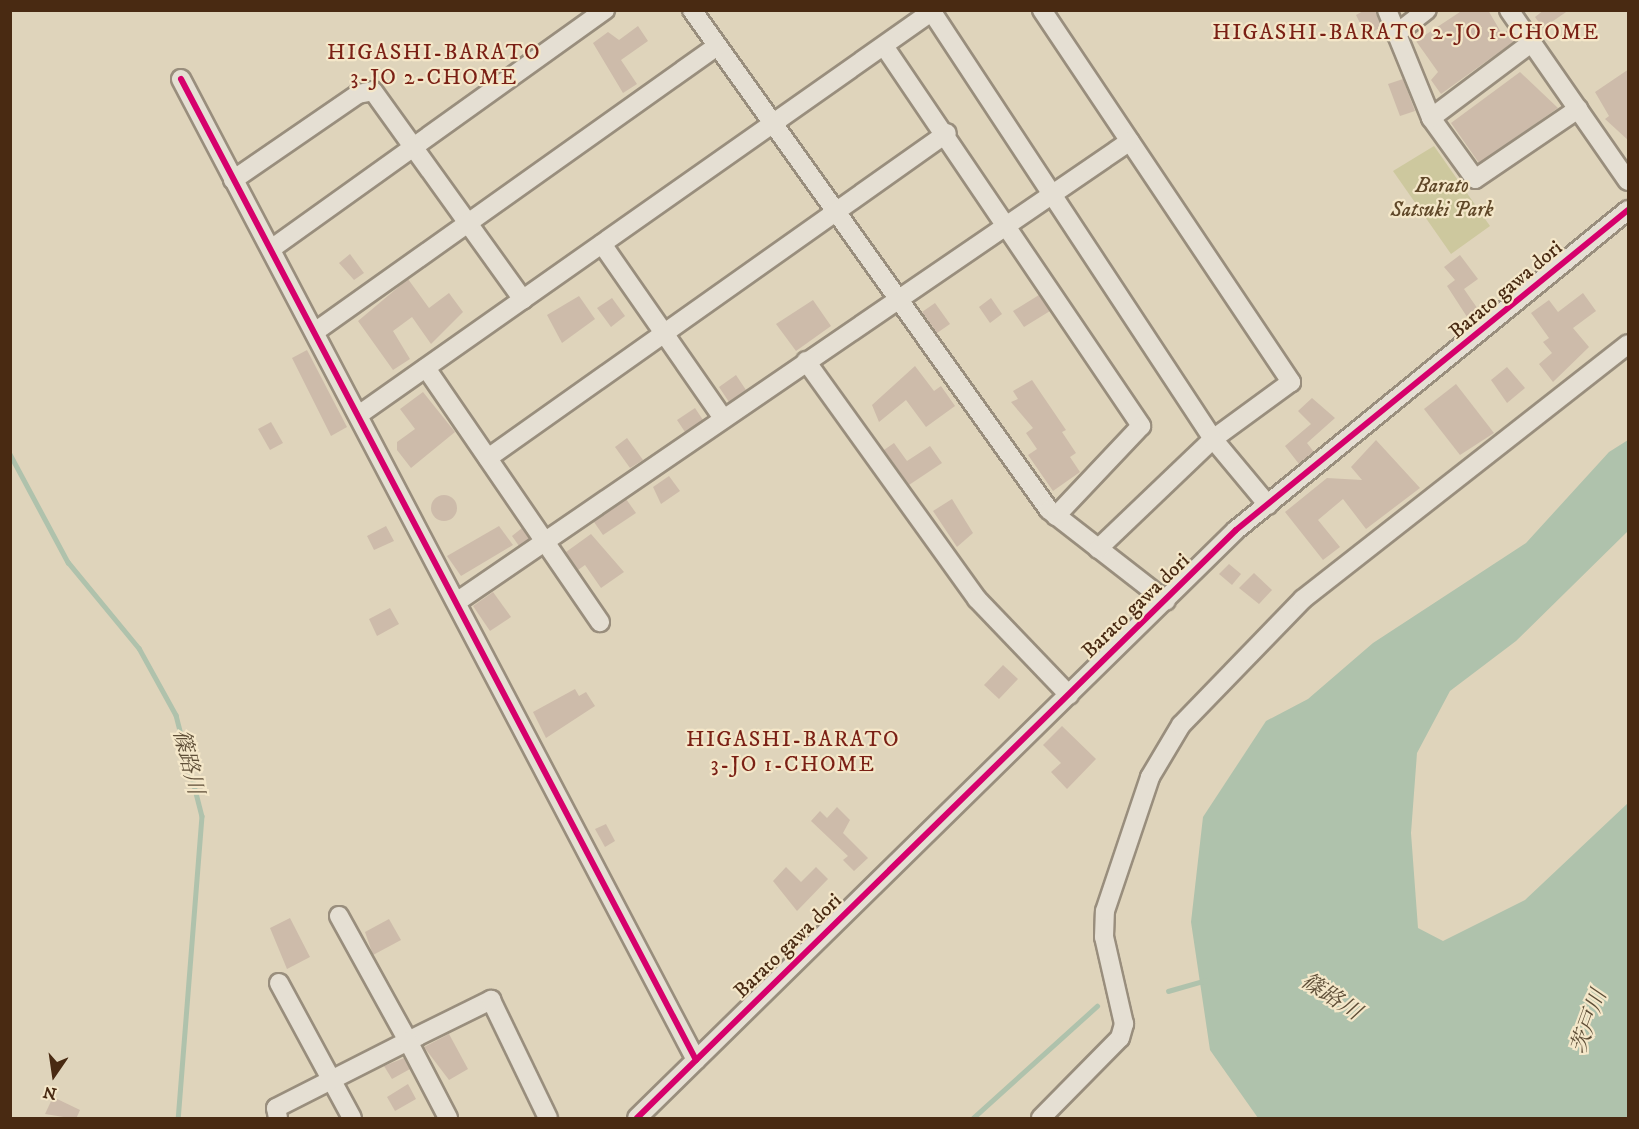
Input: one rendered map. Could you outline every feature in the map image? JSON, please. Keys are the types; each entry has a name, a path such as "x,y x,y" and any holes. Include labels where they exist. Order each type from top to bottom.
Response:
{"street":[{"path":"271,249 605,10"},
{"path":"692,10 1056,516 1166,601"},
{"path":"1042,10 1291,381 1214,439 1098,549"},
{"path":"1387,10 1431,118 1475,179 1578,109"},
{"path":"1396,34 1427,10"},
{"path":"1509,10 1629,181"},
{"path":"360,414 933,11 1214,439 1268,505"},
{"path":"1431,118 1531,43"},
{"path":"316,331 716,46"},
{"path":"884,46 1008,222 1141,426 1056,516"},
{"path":"181,79 360,414 696,1060"},
{"path":"233,180 358,94 374,91 415,145 523,300"},
{"path":"488,458 947,133"},
{"path":"458,602 897,298 1130,141"},
{"name":"Barato gawa dori","path":"638,1119 1069,695 1268,505 1629,210"},
{"path":"602,244 723,418"},
{"path":"1041,1119 1120,1038 1124,1024 1104,936 1105,911 1150,777 1181,725 1304,599 1629,344"},
{"path":"806,361 977,600 1069,695"},
{"path":"426,368 600,622"},
{"path":"339,916 448,1119"},
{"path":"279,983 352,1119"},
{"path":"278,1119 276,1108 491,1000 548,1119"}],"green space":[{"name":"Barato Satsuki Park","path":"1434,146 1490,226 1451,254 1393,171"}],"water":[{"name":"茨戸川","path":"1628,440 1628,531 1516,641 1450,691 1417,753 1411,833 1418,928 1443,941 1525,900 1628,803 1628,1118 1258,1118 1210,1050 1191,922 1203,817 1266,721 1308,699 1373,643 1526,543 1609,452"}],"building":[{"path":"1365,10 1375,10 1382,27 1366,35 1356,15"},
{"path":"1463,10 1488,10 1502,34 1508,30 1516,40 1441,94 1431,80 1438,72 1416,41"},
{"path":"1544,10 1569,10 1543,28 1535,17"},
{"path":"638,26 648,41 621,60 637,84 623,93 593,43 608,32 619,40"},
{"path":"1629,69 1629,141 1605,119 1609,116 1595,92"},
{"path":"1520,72 1558,108 1479,163 1451,123"},
{"path":"1403,79 1415,111 1400,116 1388,84"},
{"path":"350,254 364,273 354,280 339,263"},
{"path":"1460,255 1478,279 1464,289 1482,315 1471,323 1447,286 1455,280 1444,267"},
{"path":"408,279 429,308 449,293 463,312 431,344 412,317 393,331 410,359 393,370 358,321"},
{"path":"1583,293 1596,311 1573,328 1589,347 1553,382 1539,364 1552,353 1543,342 1549,338 1531,313 1549,300 1558,312"},
{"path":"1039,295 1050,311 1024,327 1013,311"},
{"path":"579,296 595,319 562,343 547,315"},
{"path":"612,298 625,316 611,327 597,308"},
{"path":"991,298 1002,314 990,323 979,307"},
{"path":"813,300 831,326 796,351 776,324"},
{"path":"935,303 950,324 937,333 922,312"},
{"path":"307,350 347,427 331,436 292,358"},
{"path":"915,366 934,391 941,386 955,406 926,427 906,400 879,422 872,405"},
{"path":"1507,367 1525,388 1507,403 1491,380"},
{"path":"736,375 746,390 729,402 719,387"},
{"path":"1032,380 1066,430 1062,432 1076,453 1070,457 1080,472 1053,491 1028,455 1037,449 1026,433 1033,428 1011,402 1018,399 1013,391"},
{"path":"1456,384 1494,433 1460,455 1424,409"},
{"path":"423,392 455,432 411,468 397,450 397,442 415,429 400,409"},
{"path":"1312,398 1335,418 1307,443 1314,452 1299,464 1285,446 1311,424 1298,411"},
{"path":"695,408 703,420 685,432 677,420"},
{"path":"271,422 283,443 270,450 258,429"},
{"path":"627,438 643,460 630,468 615,447"},
{"path":"1376,440 1420,488 1366,529 1343,499 1318,520 1340,547 1323,560 1285,512 1327,478 1362,480 1351,467"},
{"path":"894,443 907,461 930,446 942,463 909,485 884,450"},
{"path":"669,476 680,491 661,504 653,487"},
{"path":"444,495 453,499 457,508 453,517 444,521 435,517 431,508 435,499"},
{"path":"626,499 636,513 603,535 594,522"},
{"path":"952,499 973,533 957,547 933,511"},
{"path":"386,526 394,541 374,550 367,536"},
{"path":"499,526 513,545 461,576 447,556"},
{"path":"522,528 529,539 519,546 512,536"},
{"path":"591,534 624,572 601,588 585,565 578,570 566,552"},
{"path":"1229,564 1241,574 1232,585 1219,574"},
{"path":"1254,573 1272,590 1259,604 1239,588"},
{"path":"493,592 511,617 490,631 473,606"},
{"path":"390,608 399,624 377,636 369,619"},
{"path":"1003,665 1018,679 999,699 984,685"},
{"path":"575,689 579,696 586,692 595,706 546,738 533,712"},
{"path":"1062,726 1096,759 1067,789 1051,772 1061,763 1043,745"},
{"path":"837,807 850,820 843,833 868,858 854,871 843,860 848,856 811,821 820,811 827,818"},
{"path":"606,824 615,841 605,847 595,829"},
{"path":"786,867 801,882 816,867 828,879 797,911 773,881"},
{"path":"290,918 310,957 287,969 270,928"},
{"path":"389,919 401,940 373,955 365,932"},
{"path":"449,1034 468,1069 449,1080 424,1047"},
{"path":"404,1058 410,1069 392,1079 384,1066"},
{"path":"408,1084 416,1099 395,1111 387,1097"},
{"path":"53,1097 80,1110 76,1119 45,1114"}],"waterway":[{"name":"篠路川","path":"10,454 68,562 139,648 176,715 202,816 178,1118"},
{"name":"篠路川","path":"1168,991 1206,980"},
{"name":"篠路川","path":"973,1118 1097,1006"}],"cycle path":[{"path":"181,79 696,1060"},
{"path":"637,1118 1236,530 1628,210"}],"district":[{"name":"HIGASHI-BARATO 2-JO 1-CHOME","path":"1406,33"},
{"name":"HIGASHI-BARATO 3-JO 2-CHOME","path":"434,64"},
{"name":"HIGASHI-BARATO 3-JO 1-CHOME","path":"793,752"}]}
